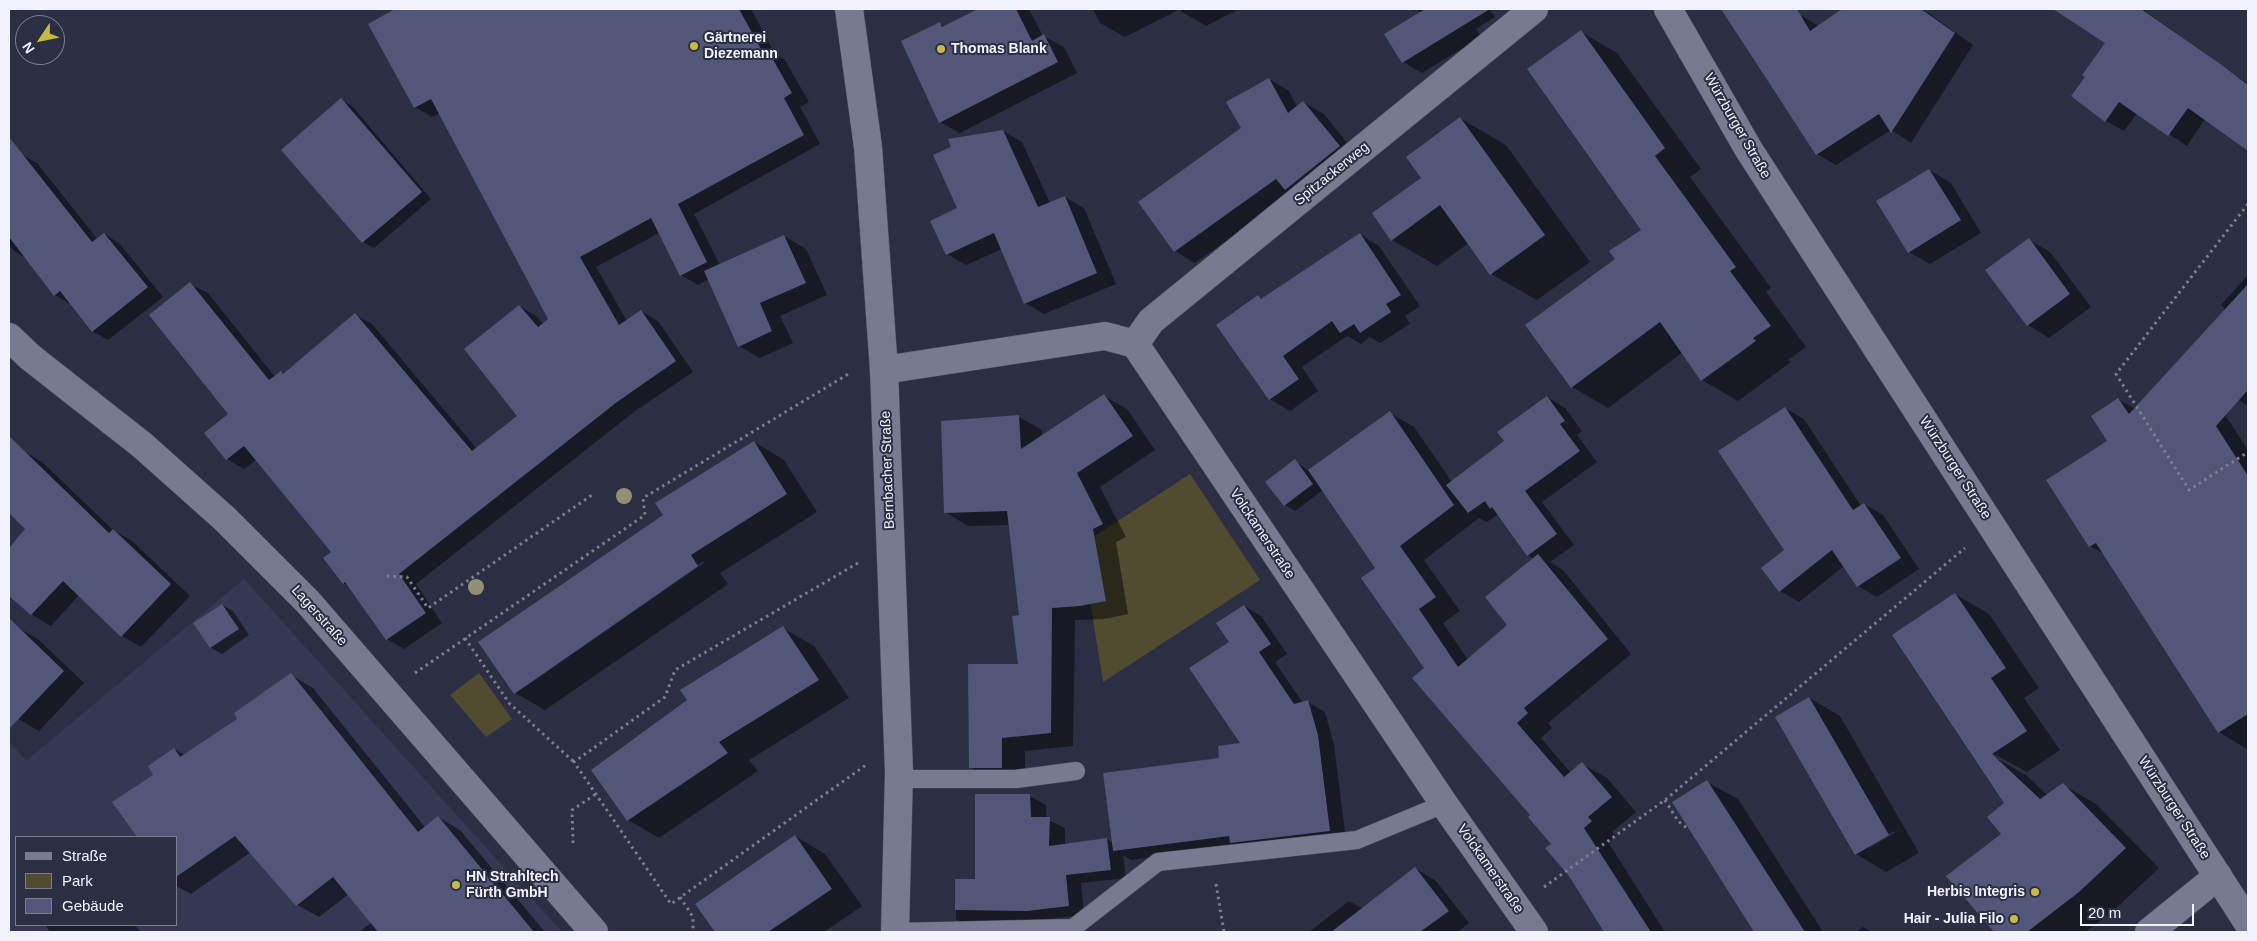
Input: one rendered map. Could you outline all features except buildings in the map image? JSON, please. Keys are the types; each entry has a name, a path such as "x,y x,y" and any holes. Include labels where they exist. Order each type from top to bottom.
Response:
{"street":[{"name":"Bernbacher Straße","path":"848,9 868,147 884,362 899,778 895,932"},
{"name":"Spitzackerweg","path":"1135,344 1151,321 1534,9"},
{"name":"Würzburger Straße","path":"1668,9 1749,150 2248,923"},
{"name":"Lagerstraße","path":"9,336 30,357 142,445 225,518 308,602 594,932"},
{"path":"884,362 1105,336 1135,344"},
{"name":"Volckamerstraße","path":"1135,344 1444,804 1534,932"},
{"path":"2149,932 2218,876"}],"lane":[{"path":"899,778 1016,780 1076,771"},
{"path":"895,932 1073,928 1158,862 1357,840 1444,804"}],"path":[{"path":"2248,204 2116,374 2189,490 2248,452"},
{"path":"386,692 645,515 643,498 884,362"},
{"path":"387,576 407,577 428,608 592,495"},
{"path":"1517,906 1665,800 1973,541 1993,527"},
{"path":"574,762 665,697 675,670 891,544"},
{"path":"465,638 510,703 574,762 671,904 898,742"},
{"path":"573,843 572,810 596,794"},
{"path":"1665,800 1678,821 1688,828"},
{"path":"1211,856 1224,932"},
{"path":"680,897 693,917 693,932"}],"shaded area":[{"path":"244,579 562,932 9,932 9,741 26,761"}],"green space":[{"path":"1190,474 1260,580 1103,682 1081,545"},
{"path":"479,673 512,719 486,737 450,695"}],"place":[{"name":"Gärtnerei Diezemann","path":"694,46"},
{"name":"Thomas Blank","path":"941,49"},
{"name":"HN Strahltech Fürth GmbH","path":"456,885"},
{"name":"Herbis Integris","path":"2035,892"},
{"name":"Hair - Julia Filo","path":"2014,919"}]}
